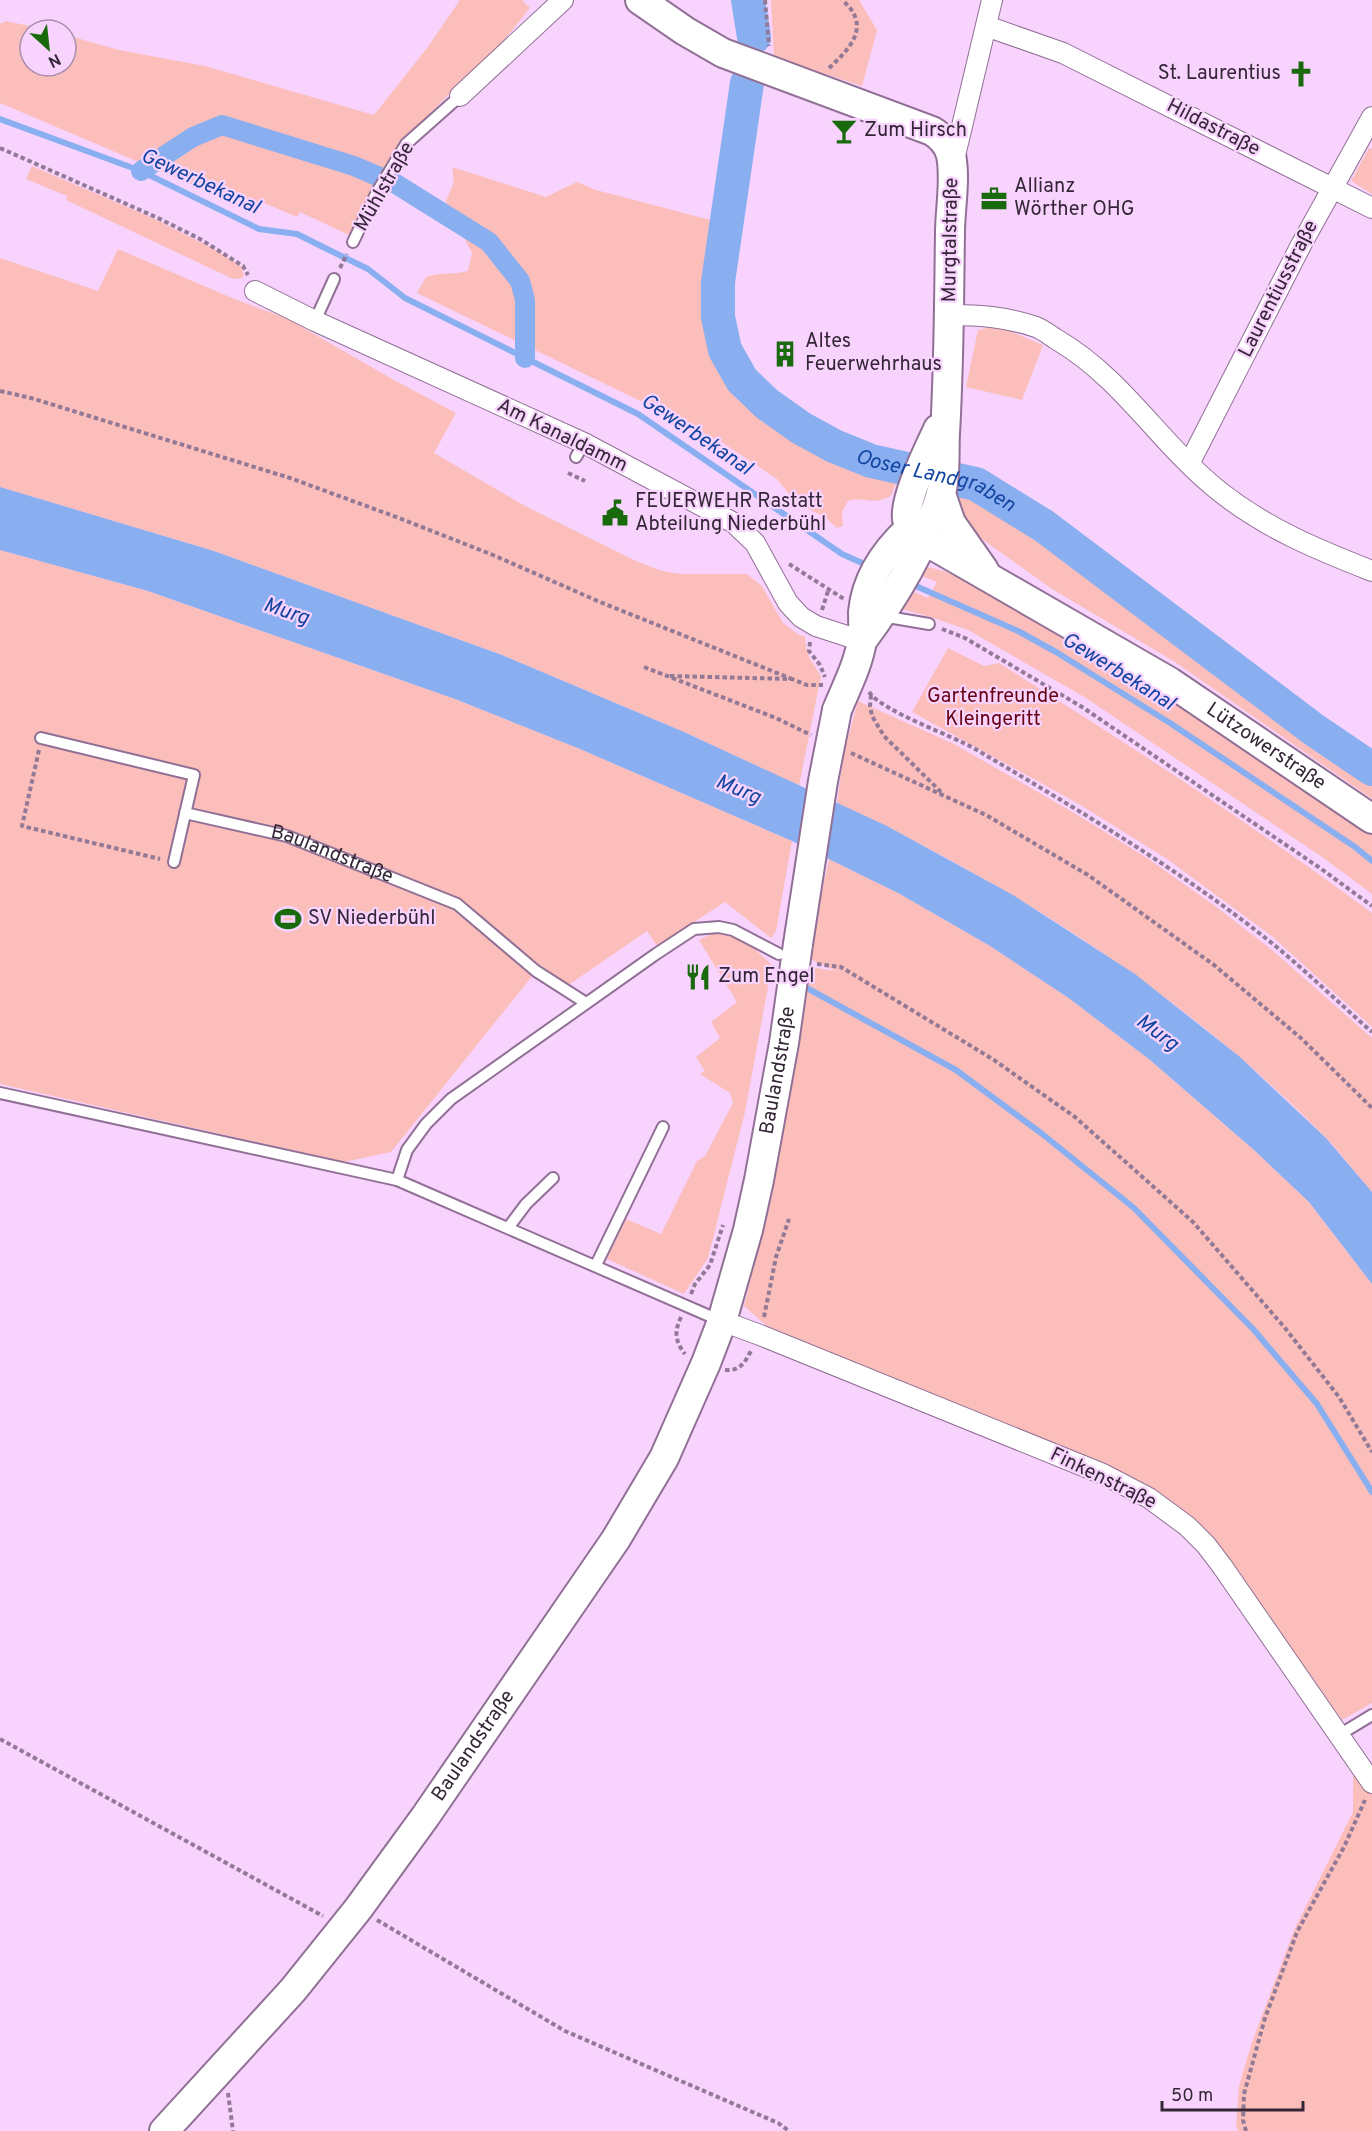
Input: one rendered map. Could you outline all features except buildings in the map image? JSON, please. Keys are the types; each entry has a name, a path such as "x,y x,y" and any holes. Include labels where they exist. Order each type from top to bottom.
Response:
{"street":[{"name":"Mühlstraße","path":"460,96 563,0"},
{"name":"Murgtalstraße","path":"640,0 685,31 723,53 932,131 941,137 947,145 952,165 950,315 991,316 1037,328 1079,353 1108,378 1189,464 1218,490 1253,516 1304,544 1372,571"},
{"path":"952,165 991,0"},
{"name":"Hildastraße","path":"986,26 1063,53 1372,208"},
{"name":"Laurentiusstraße","path":"1189,464 1301,245 1372,117"},
{"name":"Am Kanaldamm","path":"255,291 734,523 755,543 788,603 801,617 816,626 862,641"},
{"path":"916,535 907,518 907,509 930,478 947,407 950,315"},
{"path":"930,478 951,523 990,579"},
{"name":"Baulandstraße","path":"164,2131 293,1990 351,1918 425,1817 616,1539 664,1458 722,1321 745,1242 759,1180 784,1043 791,953 823,782 830,696 862,641 894,565 894,543 916,535"},
{"name":"Lützowerstraße","path":"916,535 1170,682 1372,819"},
{"name":"Finkenstraße","path":"722,1321 1103,1474 1149,1498 1187,1526 1222,1566 1339,1735 1370,1790"}],"lane":[{"name":"Mühlstraße","path":"353,242 377,192 406,144 460,96"},
{"path":"315,321 334,279"},
{"path":"877,602 929,624"},
{"path":"41,738 194,775 174,862"},
{"name":"Baulandstraße","path":"185,813 287,836 457,904 536,971 586,1003"},
{"path":"397,1180 407,1150 426,1124 451,1099 694,929 719,927 733,930 791,953"},
{"path":"0,1093 397,1180 722,1321"},
{"path":"596,1265 663,1127"},
{"path":"508,1228 526,1203 553,1178"},
{"path":"1339,1735 1372,1715"}],"path":[{"path":"765,0 771,70"},
{"path":"811,85 846,52 854,39 858,25 856,17 842,0"},
{"path":"0,148 200,239 243,266 255,291"},
{"name":"Mühlstraße","path":"334,279 353,242"},
{"path":"0,391 31,398 290,478 493,555 600,602 830,696"},
{"path":"568,473 585,481"},
{"path":"755,543 828,591"},
{"path":"929,624 965,638 1083,707 1320,868 1372,906"},
{"path":"816,626 809,651 823,670 830,696"},
{"path":"644,667 776,718 818,738"},
{"path":"667,676 792,679"},
{"path":"866,687 881,704 975,749 1080,811 1178,874 1273,944 1372,1032"},
{"path":"871,695 872,716 884,736 945,796"},
{"path":"41,738 21,826 174,862"},
{"path":"850,752 986,815 1088,875 1214,965 1302,1039 1372,1108"},
{"path":"791,953 841,967 994,1060 1075,1117 1193,1222 1286,1328 1326,1379 1372,1452"},
{"path":"760,1335 776,1257 789,1219"},
{"path":"0,1739 351,1918 565,2031 778,2123 789,2131"},
{"path":"1246,2131 1244,2094 1264,2018 1297,1932 1344,1847 1370,1790"},
{"path":"225,2066 233,2131"}],"green space":[{"path":"460,0 522,0 530,8 505,39 397,148 349,235 300,212 297,217 262,202 254,211 0,103 0,24 6,21 18,24 18,78 78,78 78,38 119,50 205,66 374,115 427,48"},
{"path":"771,0 859,0 877,30 862,86 774,57"},
{"path":"1369,148 1372,149 1372,194 1351,181"},
{"path":"32,166 155,219 214,249 241,266 244,275 242,278 233,279 66,200 67,196 26,179"},
{"path":"452,167 546,197 577,182 596,190 718,222 711,270 709,321 715,351 723,368 752,401 789,430 809,442 853,462 900,472 891,496 873,501 848,501 842,512 843,526 837,528 825,517 796,503 777,479 723,443 417,293 426,277 468,271 472,253 462,234 449,217 446,201 454,182"},
{"path":"118,249 232,298 288,319 456,413 434,453 525,506 636,561 662,571 682,574 747,574 762,586 783,623 799,635 805,636 808,654 821,676 799,786 684,732 502,655 214,551 0,487 0,258 98,291"},
{"path":"991,327 1012,332 1043,345 1022,400 966,387 978,330"},
{"path":"956,468 1003,485 1026,500 1176,610 1278,692 1372,753 1372,799 1175,662 1052,589 986,542 968,526 961,510 956,489"},
{"name":"SV Niederbühl","path":"0,550 148,591 455,699 580,749 792,841 776,931 771,938 725,902 657,946 647,931 567,986 541,965 391,1152 344,1162 0,1084"},
{"path":"926,567 951,574 975,585 1112,661 1200,717 1372,834 1372,894 1325,859 1086,698 968,630 894,607 904,588 928,598 937,582 914,573"},
{"name":"Gartenfreunde Kleingeritt","path":"948,648 984,666 999,663 1188,785 1372,913 1372,1027 1273,937 1167,859 1079,804 912,712"},
{"path":"858,701 954,744 1147,858 1272,950 1372,1038 1372,1192 1331,1144 1272,1086 1216,1037 1157,991 1096,948 969,870 837,803 844,753"},
{"path":"829,859 900,894 990,946 1070,999 1150,1060 1254,1150 1309,1202 1372,1284 1372,1703 1342,1720 1209,1534 1177,1505 1127,1476 767,1326 744,1306 777,1155 802,966 836,971 808,958"},
{"path":"719,930 744,939 772,965 745,1112 708,1258 684,1294 607,1259 626,1219 661,1234 697,1161 705,1156 733,1103 730,1093 700,1074 705,1071 696,1057 720,1038 711,1022 737,1002 699,940"},
{"path":"1353,1769 1372,1795 1372,2131 1238,2131 1236,2124 1239,2086 1252,2042 1295,1928 1353,1812"}],"water":[{"name":"Murg","path":"0,487 214,551 502,655 684,732 887,826 1013,895 1135,974 1240,1057 1326,1138 1372,1192 1372,1284 1309,1202 1254,1150 1150,1060 1070,999 990,946 900,894 792,841 580,749 455,699 148,591 0,550"}],"waterway":[{"name":"Ooser Landgraben","path":"748,0 754,37"},
{"name":"Ooser Landgraben","path":"747,83 718,282 718,317 725,350 742,380 767,404 801,428 834,446 871,461 976,484 1044,526 1313,729 1372,769"},
{"name":"Gewerbekanal","path":"0,119 141,171 259,229 297,234 368,269 405,298 638,414 842,554 869,566"},
{"path":"141,171 193,137 222,125 354,166 396,184 489,242 520,281 525,300 525,358"},
{"name":"Gewerbekanal","path":"909,583 1018,631 1056,652 1170,723 1355,847 1372,861"},
{"path":"805,987 956,1070 1041,1133 1134,1208 1253,1329 1317,1404 1372,1492"}],"place":[{"name":"St. Laurentius","path":"1301,74"},
{"name":"Zum Hirsch","path":"844,131"},
{"name":"Allianz Wörther OHG","path":"994,199"},
{"name":"Altes Feuerwehrhaus","path":"785,354"},
{"name":"FEUERWEHR Rastatt Abteilung Niederbühl","path":"615,513"},
{"name":"SV Niederbühl","path":"288,919"},
{"name":"Zum Engel","path":"698,977"}]}
